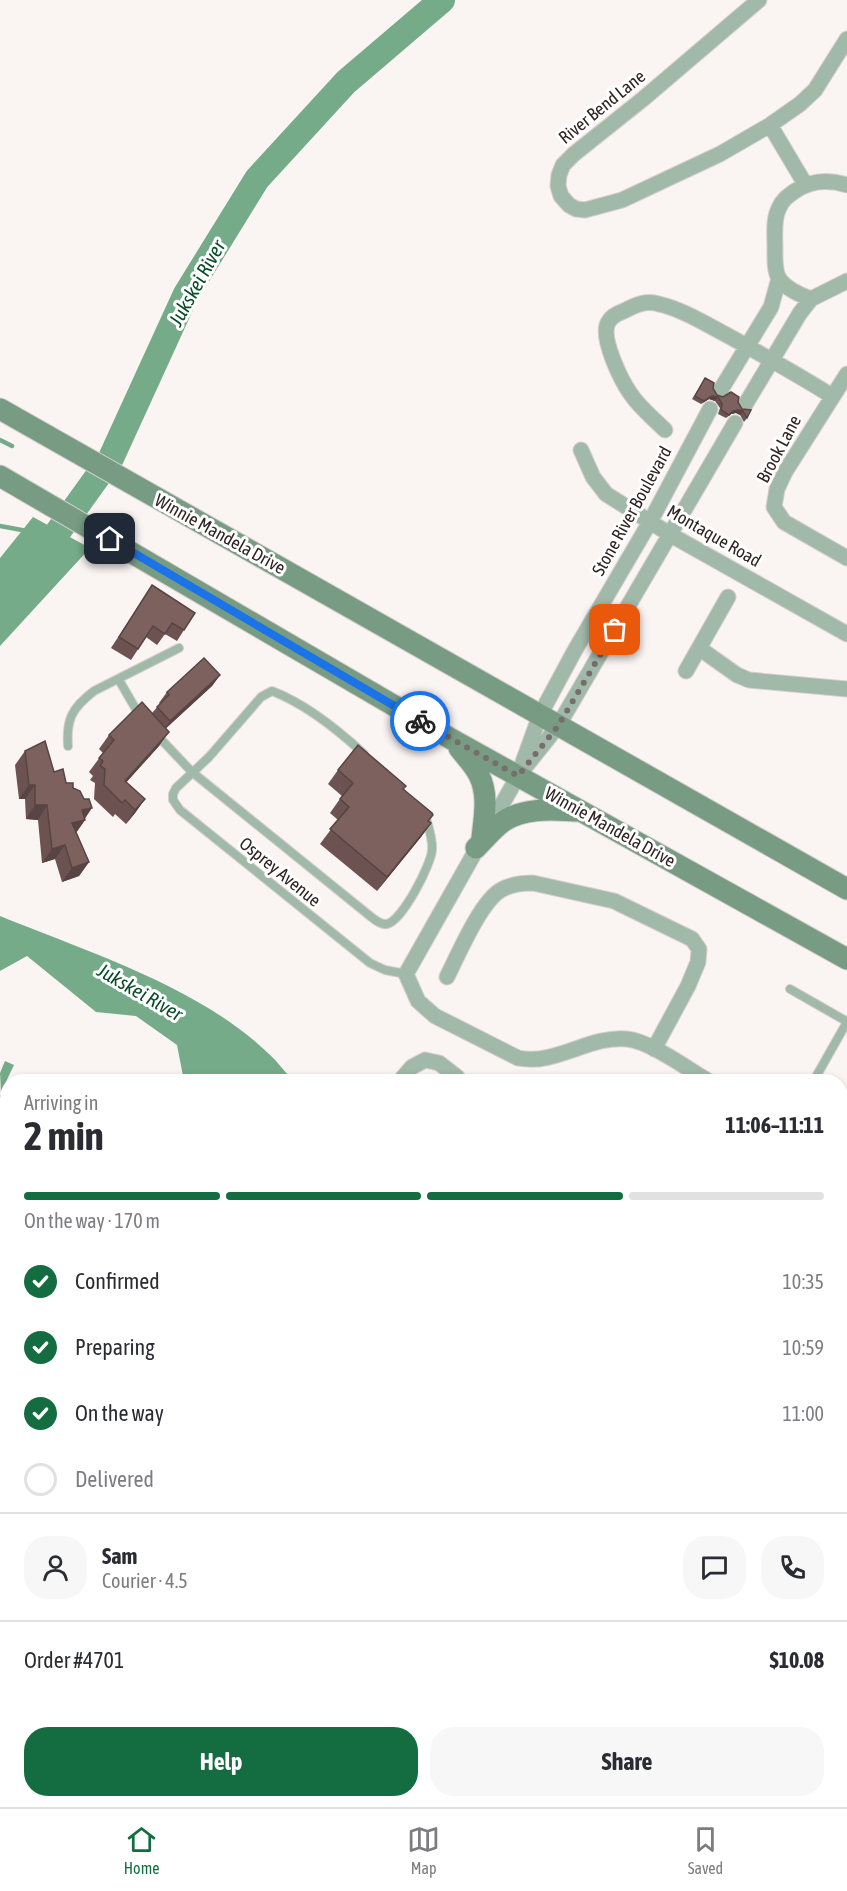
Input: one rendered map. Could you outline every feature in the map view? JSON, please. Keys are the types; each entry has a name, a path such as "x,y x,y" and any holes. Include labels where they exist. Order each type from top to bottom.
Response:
{"main road":[{"name":"Winnie Mandela Drive","path":"0,409 847,889"},
{"name":"Winnie Mandela Drive","path":"0,477 453,740 847,960"},
{"path":"453,740 476,770 483,786 486,801 479,843"},
{"path":"479,843 507,819 522,813 582,812"}],"street":[{"name":"River Bend Lane","path":"759,0 563,165 558,186 561,196 569,206 585,210 606,206 720,154 770,125 800,104 814,90 847,39"},
{"path":"770,125 805,184"},
{"path":"811,299 797,294 779,278 775,265 776,216 785,198 805,184 826,180 847,185"},
{"path":"720,391 771,307 779,278"},
{"path":"745,405 800,313 811,299 847,281"},
{"path":"665,430 637,403 621,379 607,341 608,323 614,315 646,302 668,307 711,326 832,396"},
{"name":"Brook Lane","path":"847,374 785,472 777,489 774,507 783,522 847,558"},
{"name":"Stone River Boulevard","path":"518,776 540,715 650,522 710,410"},
{"path":"696,1074 641,1042 628,1039 609,1040 543,1059 518,1058 435,1016 418,1001 406,974 518,776 558,726 735,423"},
{"name":"Montaque Road","path":"582,450 593,477 606,494 671,535 847,634"},
{"path":"686,671 728,597"},
{"path":"699,648 737,675 749,680 847,689"},
{"path":"447,976 485,905 500,890 533,883 614,902 692,939 699,950 698,962 688,986 654,1049"},
{"path":"411,1074 419,1062 425,1060 439,1063 449,1074"}],"lane":[{"path":"68,746 67,728 70,718 79,705 94,691 179,648"},
{"path":"119,680 140,717 192,772 370,916 384,924 396,918 402,910 420,882 431,856 432,842 423,812"},
{"path":"192,772 209,757 261,697 272,691 310,711 338,730 369,759"},
{"name":"Osprey Avenue","path":"192,772 173,794 173,800 180,810 370,963 385,970 406,974"},
{"path":"790,989 847,1022 818,1074"}],"water":[{"path":"33,517 90,548 0,646 0,558"},
{"path":"0,916 142,973 177,990 241,1030 272,1057 287,1074 183,1074 177,1045 136,1016 96,1012 27,956 0,971"},
{"path":"5,1061 14,1065 10,1074 0,1073"}],"building":[{"path":"705,378 714,383 713,388 717,395 723,397 731,392 739,397 738,402 742,409 751,410 747,418 743,411 733,411 729,415 721,410 722,404 718,397 712,396 704,401 695,396"},
{"path":"152,585 195,613 184,630 172,623 165,634 153,626 138,649 119,637"},
{"path":"204,658 220,675 170,721 157,707 169,695 167,692"},
{"path":"142,702 169,732 125,781 145,799 135,810 125,800 122,803 104,785 105,769 100,766 103,761 99,758 114,740 109,735"},
{"path":"45,741 54,772 63,769 66,783 73,783 73,788 80,791 84,799 89,799 92,808 82,810 85,820 72,823 89,862 72,868 65,845 52,849 47,805 35,805 35,785 29,785 25,751"},
{"path":"358,745 406,786 403,789 433,815 428,821 431,823 387,877 330,829 349,807 340,799 353,783 338,770"}],"waterway":[{"name":"Jukskei River","path":"0,603 29,572 111,458 186,294 257,179 346,82 442,0"},
{"path":"0,440 12,446"},
{"path":"0,526 27,531"}],"way so far":[{"path":"420,721 518,776 558,726 615,630"}],"route":[{"path":"110,539 420,721"}]}
